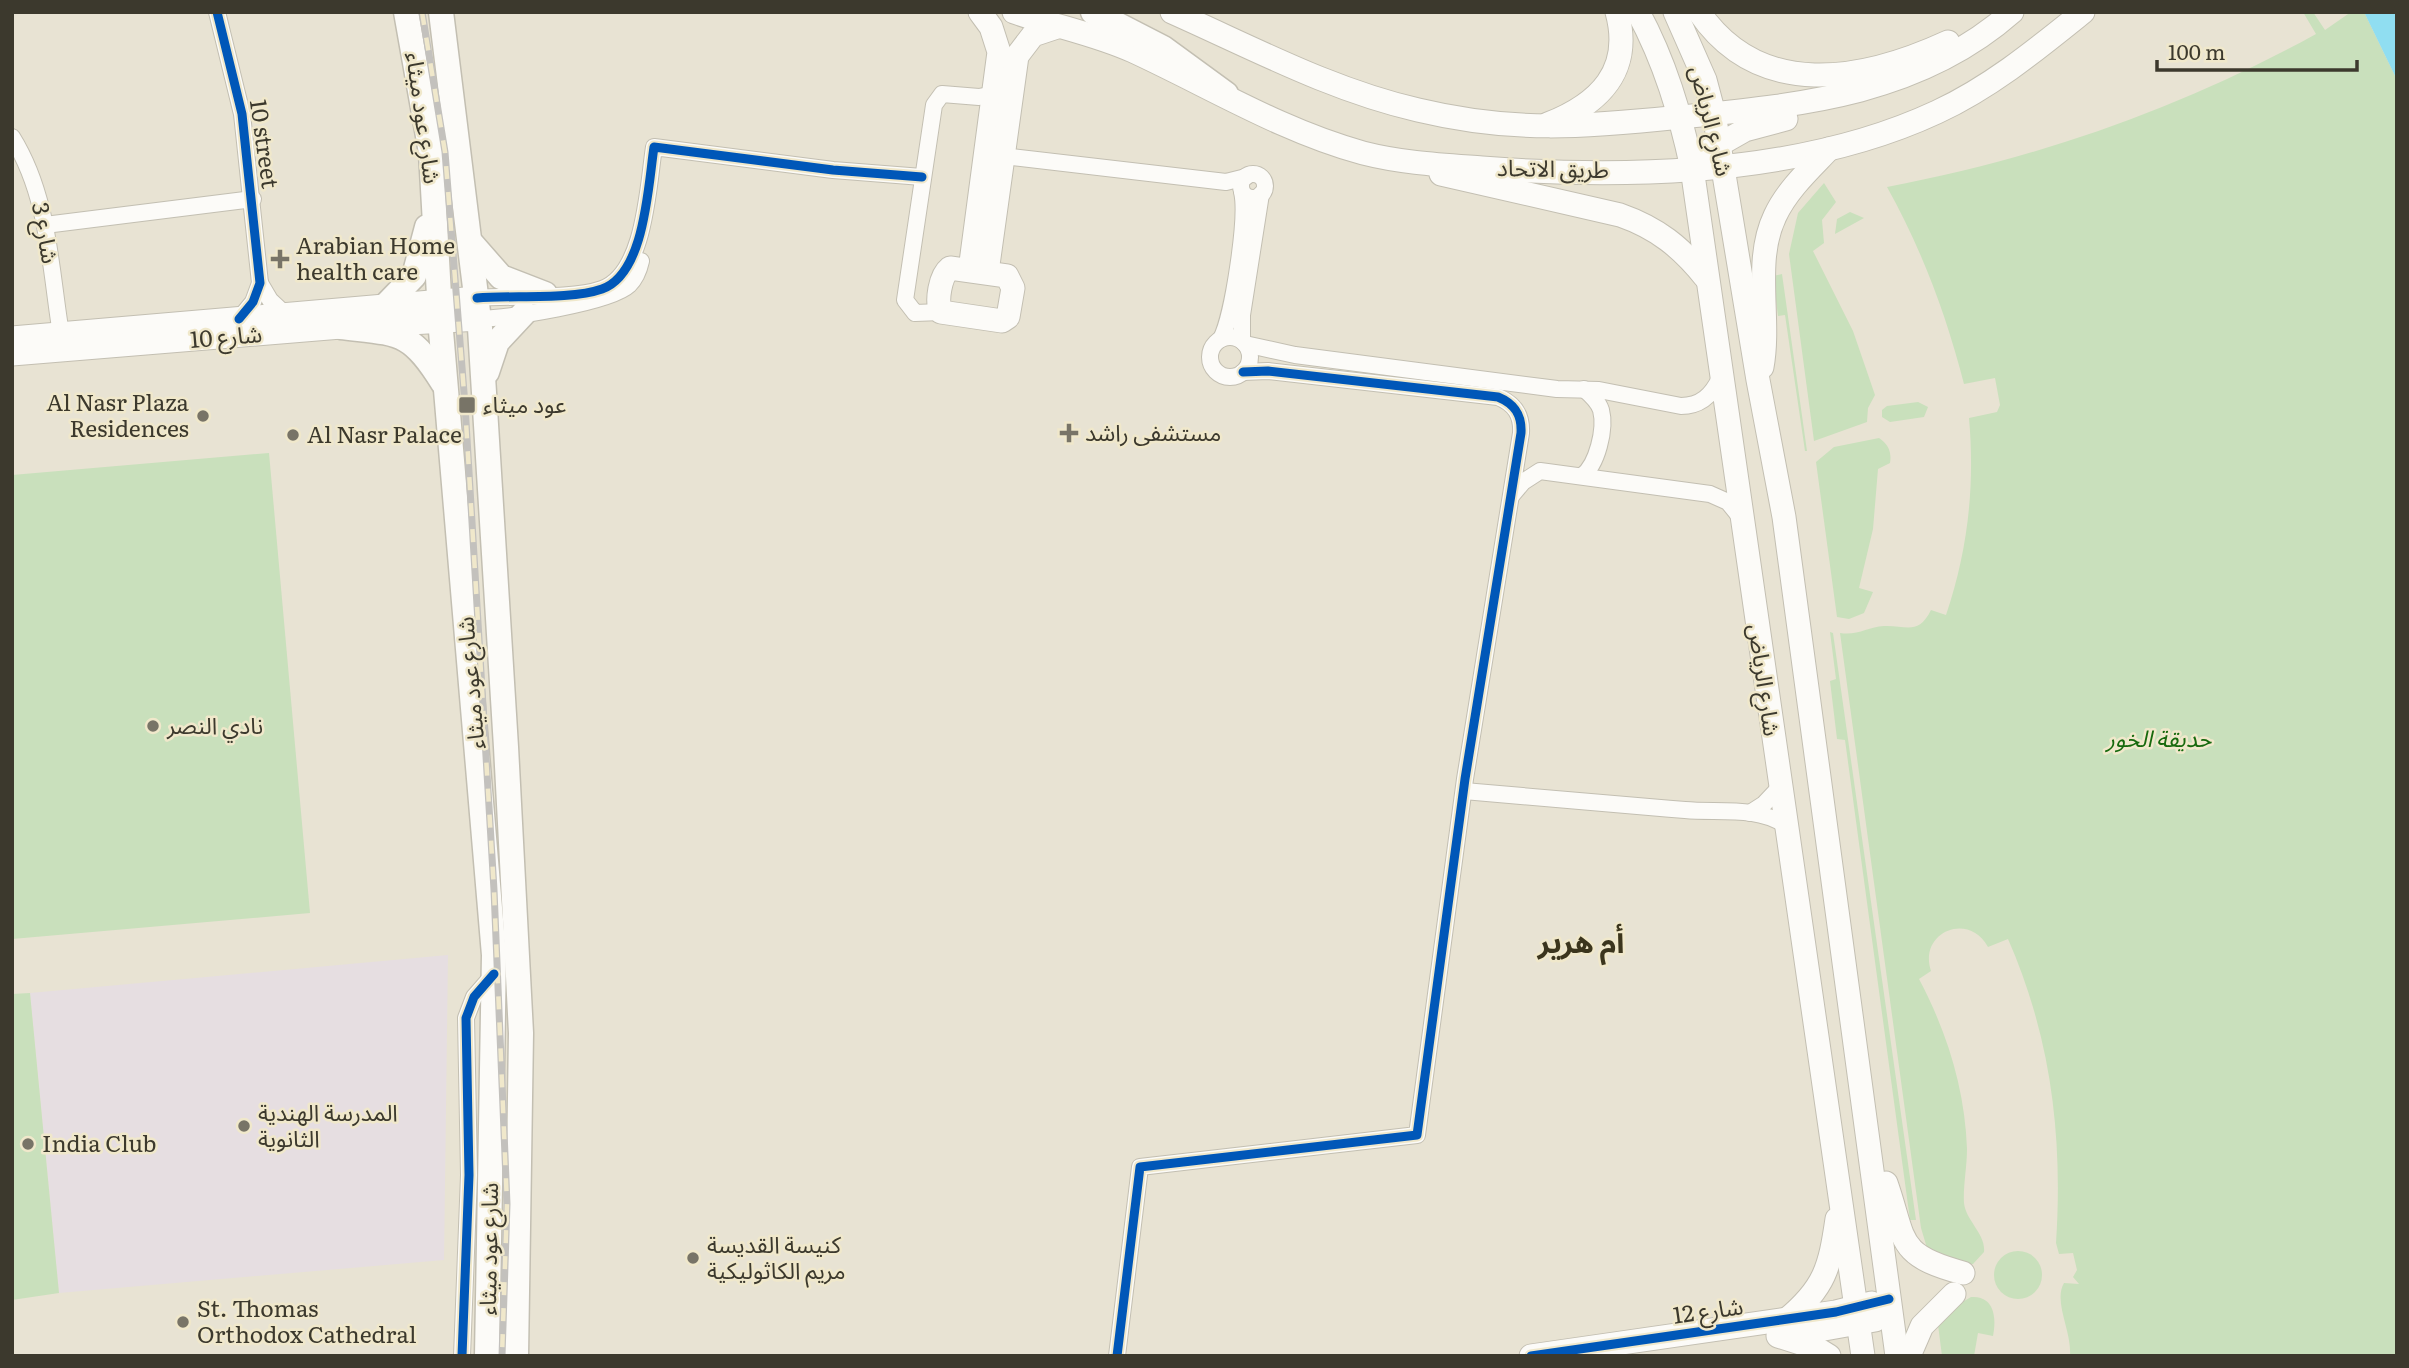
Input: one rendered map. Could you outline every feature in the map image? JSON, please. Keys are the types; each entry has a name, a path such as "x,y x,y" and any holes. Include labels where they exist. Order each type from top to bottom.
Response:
{"main road":[{"name":"شارع عود ميثاء","path":"406,12 431,153 440,311 494,974 487,1356"},
{"name":"شارع عود ميثاء","path":"441,12 472,244 485,383 521,1033 516,1356"},
{"path":"981,12 997,42"},
{"name":"طريق الاتحاد","path":"1014,12 1129,49 1303,133 1398,161 1563,172 1692,168 1722,153 1764,161 1829,149 1892,130 1966,97 2024,60 2083,12"},
{"path":"1093,12 1163,48 1226,94"},
{"name":"طريق الاتحاد","path":"1172,12 1316,79 1380,101 1462,120 1529,128 1575,127 1788,107 1840,97 1888,84 1944,60 1975,42 2012,12"},
{"path":"1529,128 1567,117 1600,94 1613,79 1620,39 1617,12"},
{"name":"شارع الرياض","path":"1638,12 1656,44 1674,92 1692,168 1720,378 1859,1322"},
{"name":"شارع الرياض","path":"1675,12 1707,86 1714,114 1758,380 1784,517 1897,1356"},
{"path":"1699,12 1723,42 1748,59 1768,68 1809,76 1852,73 1905,59 1966,33 2004,12"},
{"path":"994,155 997,42 1005,27 1010,25 1018,30 1012,58 1015,66"},
{"path":"978,271 994,155 1020,50 1036,33 1057,27"},
{"path":"1722,153 1758,125 1840,108 1865,98 1888,84"},
{"path":"1674,92 1692,97 1707,86"},
{"path":"1758,380 1767,332 1764,263 1774,217 1794,187 1829,149"},
{"path":"384,307 408,284 419,265 427,223 431,153"},
{"path":"1398,161 1481,186 1620,215 1646,224 1670,239 1706,277"},
{"path":"1695,200 1703,188 1709,185 1716,184 1727,190"},
{"path":"472,244 501,277 545,294"},
{"path":"954,268 1003,274 1013,283 1005,320 947,316 941,312 939,304 944,274 954,268"},
{"name":"شارع 10","path":"12,338 384,307 440,311"},
{"path":"440,311 478,309"},
{"name":"شارع 10","path":"12,354 341,327 440,311"},
{"path":"485,383 497,342 524,313"},
{"path":"341,327 403,337 424,353 446,387"},
{"path":"1871,1161 1886,1183 1898,1229 1909,1247 1931,1263 1963,1273"},
{"path":"1829,1356 1782,1328 1814,1294 1828,1269 1840,1188"},
{"path":"1909,1356 1922,1326 1954,1294"},
{"name":"شارع 12","path":"1531,1356 1859,1322 1890,1308"},
{"name":"شارع 12","path":"1640,1356 1782,1328"}],"street":[{"name":"10 street","path":"217,12 242,114 260,283"},
{"path":"941,312 915,313 905,300 932,112 938,97 948,94 979,97 994,94"},
{"name":"شارع 3","path":"12,137 35,181 45,225 61,334"},
{"path":"478,309 545,294 593,291 612,284 631,262 643,220 654,147 833,170 922,177"},
{"path":"994,155 1226,182 1243,186 1253,198 1261,194 1242,315 1244,342 1250,355 1243,372"},
{"path":"1117,1356 1140,1167 1417,1135 1464,791 1520,440 1519,415 1507,401 1498,397 1268,371 1225,376 1214,369 1212,349 1221,339 1230,309 1244,214 1243,186"},
{"path":"45,225 253,199"},
{"path":"478,309 524,313 608,296 629,285 636,276 642,256 645,233 643,220"},
{"path":"260,283 270,300 286,316"},
{"path":"239,320 253,302 260,283"},
{"path":"1221,339 1232,337 1281,353 1557,389 1584,388 1690,406 1705,399 1720,378"},
{"path":"1582,476 1594,463 1602,418 1597,402 1584,388"},
{"path":"1520,440 1540,471"},
{"path":"1511,497 1523,482 1540,471 1710,494 1728,502 1741,518"},
{"path":"1750,813 1765,804 1780,787"},
{"path":"1464,791 1703,812 1750,813 1769,816 1785,825"},
{"path":"462,1356 469,1165 467,1018 474,997 494,974"}],"shaded area":[{"name":"المدرسة الهندية الثانوية","path":"448,955 444,1260 59,1293 30,993"}],"green space":[{"name":"حديقة الخور","path":"2303,12 2313,12 2325,30 2351,12 2364,12 2397,80 2397,1356 2070,1356 2061,1291 2064,1283 2079,1284 2073,1277 2077,1270 2073,1253 2059,1254 2056,1243 2058,1203 2055,1126 2051,1088 2035,1013 2008,939 1988,947 1980,936 1958,928 1938,937 1929,957 1931,971 1919,979 1938,1019 1953,1061 1966,1127 1964,1203 1968,1216 1982,1239 1984,1252 1973,1264 1960,1264 1927,1248 1921,1228 1840,633 1884,626 1916,626 1931,610 1946,615 1960,566 1968,518 1971,468 1969,418 1997,412 2000,405 1995,378 1964,384 1932,283 1887,187 2054,146 2161,108 2265,61 2316,34"},
{"path":"1824,183 1836,202 1822,220 1824,243 1813,251 1853,331 1875,395 1868,408 1867,422 1814,441 1789,254 1798,213"},
{"path":"1850,212 1864,218 1835,234 1837,219"},
{"path":"1782,274 1807,451 1785,315 1778,316 1773,276"},
{"path":"1918,402 1928,407 1924,417 1890,422 1882,417 1882,410 1887,406"},
{"path":"1879,438 1889,449 1890,463 1878,469 1873,529 1859,588 1873,592 1864,613 1849,619 1837,617 1816,462 1834,447"},
{"name":"نادي النصر","path":"269,453 310,913 12,939 12,475"},
{"path":"1830,632 1833,633 1916,1220 1910,1220 1845,740 1837,739 1830,681 1836,679"},
{"name":"India Club","path":"30,993 59,1293 12,1300 12,994"},
{"path":"2018,1251 2035,1258 2042,1275 2035,1292 2018,1299 2001,1292 1994,1275 2001,1258"},
{"path":"1971,1297 1985,1300 1992,1309 1993,1336 1978,1333 1974,1356 1942,1356 1937,1317"}],"water":[{"path":"2364,12 2397,12 2397,80"}],"railway":[{"path":"422,12 445,152 465,405 494,890 507,1204 502,1356"}],"cycle path":[{"path":"217,12 242,114 260,283 253,302 239,319"},
{"path":"477,298 574,295 602,289 616,280 636,248 646,205 654,147 833,170 922,177"},
{"path":"1117,1356 1140,1167 1417,1135 1465,779 1521,433 1516,411 1498,397 1268,371 1243,372"},
{"path":"462,1356 469,1175 466,1018 474,997 494,974"},
{"path":"1531,1356 1836,1312 1889,1299"}],"place":[{"name":"Arabian Home health care","path":"280,259"},
{"name":"عود ميثاء","path":"467,405"},
{"name":"Al Nasr Plaza Residences","path":"203,416"},
{"name":"مستشفى راشد","path":"1069,433"},
{"name":"Al Nasr Palace","path":"293,435"},
{"name":"نادي النصر","path":"153,726"},
{"name":"المدرسة الهندية الثانوية","path":"244,1126"},
{"name":"India Club","path":"28,1144"},
{"name":"كنيسة القديسة مريم الكاثوليكية","path":"693,1258"},
{"name":"St. Thomas Orthodox Cathedral","path":"183,1322"}],"district":[{"name":"أم هرير","path":"1581,943"}]}
